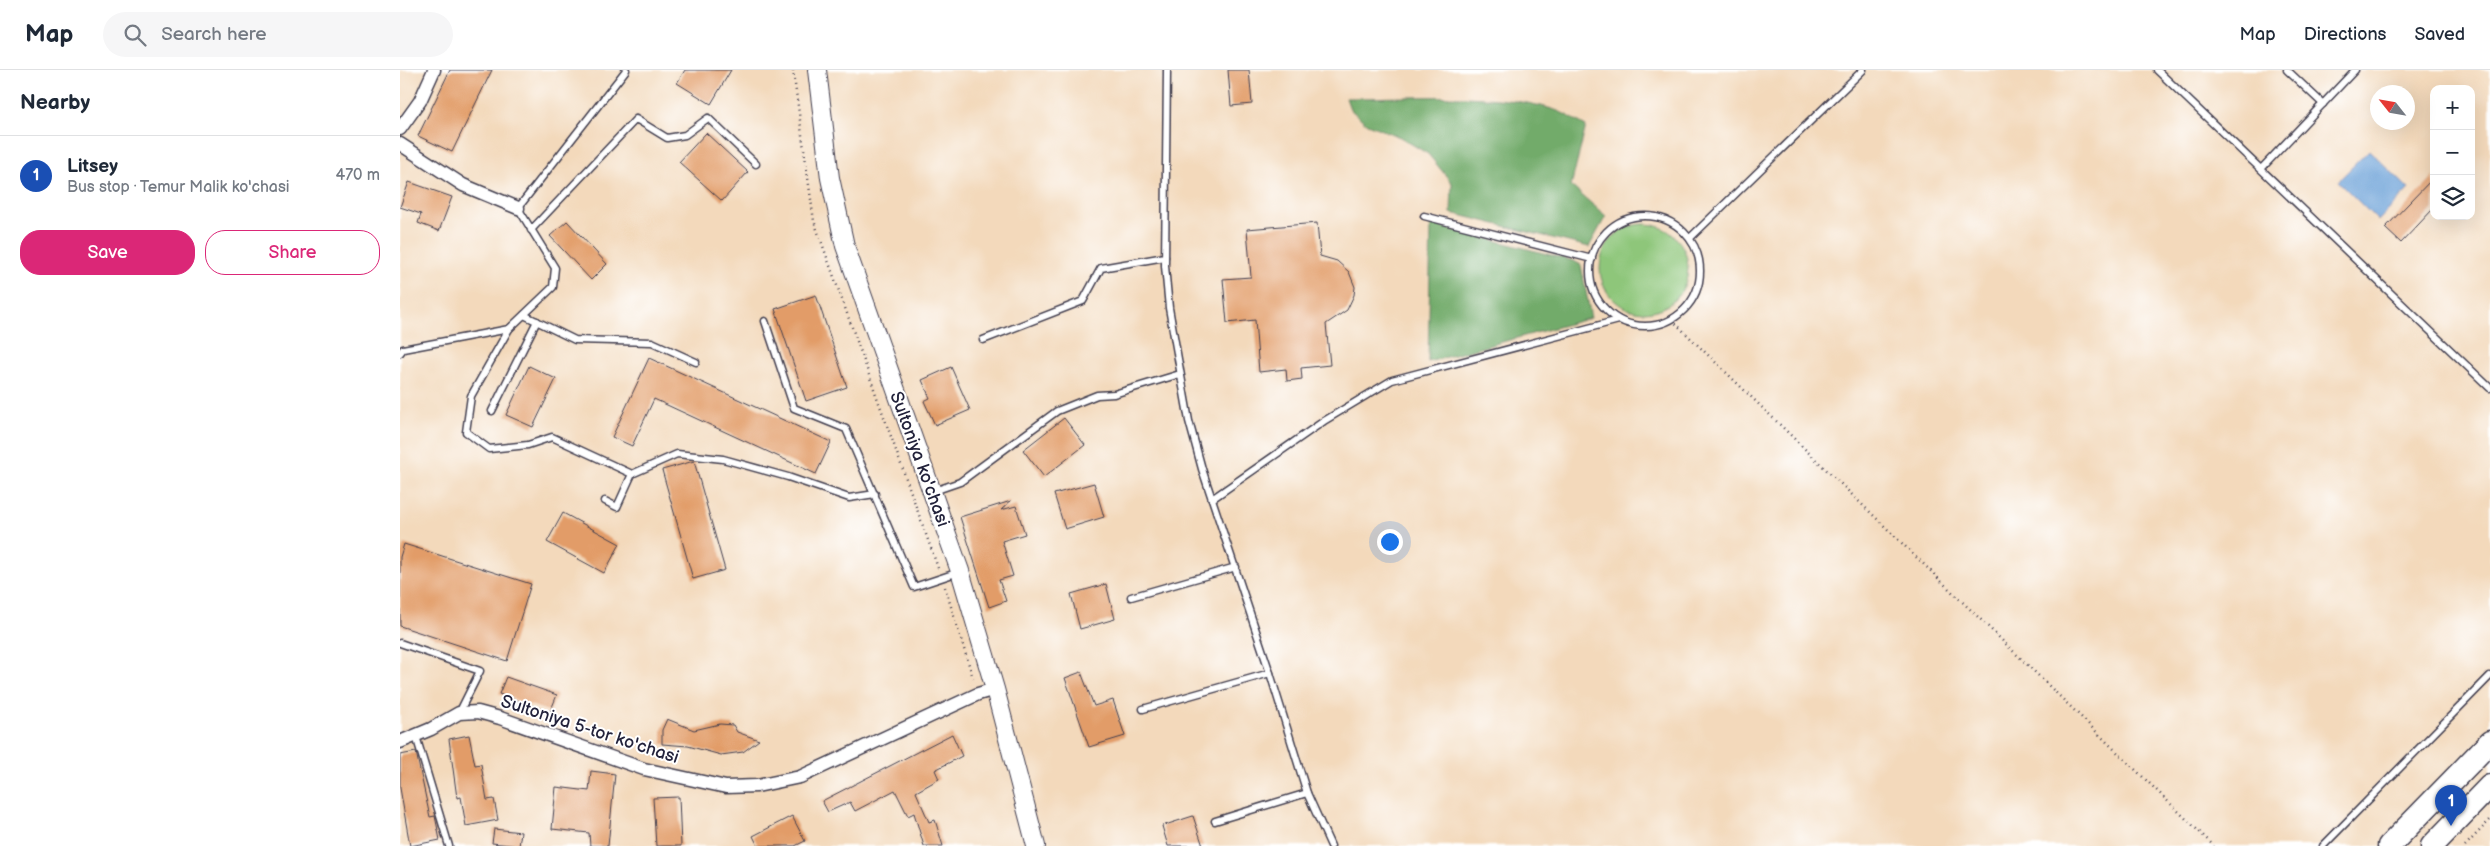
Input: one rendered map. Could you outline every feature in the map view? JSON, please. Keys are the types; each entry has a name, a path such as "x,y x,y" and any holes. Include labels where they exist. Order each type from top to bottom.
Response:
{"highway":[{"path":"2389,846 2490,742"},
{"path":"2432,846 2490,786"}],"street":[{"path":"400,129 420,101 434,70"},
{"name":"Sultoniya ko'chasi","path":"817,70 830,178 845,246 960,571 996,689 1036,846"},
{"path":"400,144 463,185 518,208"},
{"name":"Sultoniya 5-tor ko'chasi","path":"400,742 416,736 458,713 478,712 644,769 726,787 757,786 800,777 978,694 996,689"}],"lane":[{"path":"626,70 518,208 555,268 553,287 509,329 471,396 466,432 489,449 528,446 552,438 632,474"},
{"path":"1168,70 1165,258 1169,308 1189,421 1212,499 1236,567 1307,793 1330,846"},
{"path":"1690,238 1863,70"},
{"path":"2157,70 2262,168 2490,388"},
{"path":"2287,70 2323,104"},
{"path":"2262,168 2355,70"},
{"path":"531,230 636,119 667,138 685,135 708,118 756,164"},
{"path":"1424,216 1592,259"},
{"path":"1642,216 1660,218 1677,225 1690,238 1698,255 1700,274 1696,292 1686,308 1672,320 1654,326 1636,326 1619,320 1605,309 1595,295 1591,278 1592,259 1597,244 1609,230 1624,220 1642,216"},
{"path":"983,340 1083,301 1101,268 1165,258"},
{"path":"524,314 575,340 652,342 696,362"},
{"path":"1212,499 1324,421 1392,380 1619,320"},
{"path":"492,411 537,321"},
{"path":"765,321 794,408 846,429 914,586 960,571"},
{"path":"400,353 403,349 509,329"},
{"path":"932,492 960,482 1057,411 1096,395 1114,394 1180,374"},
{"path":"605,501 617,507 632,474 677,454 723,460 788,477 849,498 874,494"},
{"path":"1131,597 1236,567"},
{"path":"400,643 480,671 458,713"},
{"path":"1143,709 1270,673"},
{"path":"2323,846 2490,676"},
{"path":"416,736 449,846"},
{"path":"1215,821 1307,793"}],"path":[{"path":"793,70 814,221 942,577 978,694"},
{"path":"1672,320 2214,846"},
{"path":"2465,846 2490,820"}],"green space":[{"path":"1346,98 1478,98 1529,103 1560,112 1586,126 1571,186 1606,216 1589,247 1451,213 1452,183 1428,154 1400,137 1367,124 1350,109"},
{"path":"1431,224 1574,261 1581,265 1591,318 1428,362"},
{"path":"1644,224 1661,227 1669,231 1681,243 1685,251 1688,268 1685,285 1681,293 1669,305 1661,309 1644,312 1627,309 1619,305 1607,293 1603,285 1600,268 1603,251 1607,243 1619,231 1627,227"}],"water":[{"path":"2369,150 2409,189 2378,221 2338,181"}],"building":[{"path":"450,70 492,70 452,152 418,136"},
{"path":"685,70 731,70 711,104 677,83"},
{"path":"1228,70 1249,70 1252,104 1231,106"},
{"path":"706,133 748,172 722,201 679,162"},
{"path":"2430,181 2430,212 2401,243 2385,228"},
{"path":"409,182 452,197 439,231 418,223 421,214 400,207"},
{"path":"567,221 607,264 591,280 550,236"},
{"path":"1317,223 1320,256 1337,261 1349,272 1355,287 1354,295 1347,310 1326,324 1330,365 1301,368 1302,379 1287,381 1286,369 1259,372 1255,320 1227,323 1223,279 1251,277 1247,229"},
{"path":"816,295 847,387 806,401 775,309"},
{"path":"649,358 831,442 816,474 654,399 632,446 612,437"},
{"path":"529,366 556,379 533,427 506,415"},
{"path":"951,367 970,410 935,425 924,401 930,398 922,380"},
{"path":"1064,418 1085,445 1044,477 1023,450"},
{"path":"694,461 725,570 693,579 662,470"},
{"path":"1094,483 1104,517 1065,529 1054,494"},
{"path":"1011,501 1001,510 1016,506 1025,534 1002,541 1013,576 999,580 1006,601 989,607 960,517"},
{"path":"563,513 620,544 604,573 547,542"},
{"path":"404,544 531,584 507,661 400,626 400,557"},
{"path":"1106,584 1115,619 1080,629 1071,594"},
{"path":"1081,672 1094,706 1113,700 1125,736 1089,747 1065,678"},
{"path":"506,677 557,695 550,712 499,694"},
{"path":"667,719 694,730 720,724 733,725 737,732 759,740 743,752 721,755 688,746 662,744 662,730"},
{"path":"952,734 962,756 935,770 939,779 916,792 929,822 935,820 943,846 924,846 914,813 908,816 895,790 855,811 850,802 828,812 822,801"},
{"path":"469,735 475,765 481,764 487,800 494,799 498,820 466,826 461,797 457,798 449,739"},
{"path":"416,752 430,817 435,816 440,840 410,846 400,788 400,755"},
{"path":"591,771 615,774 608,846 590,846 589,833 552,829 556,787 589,791"},
{"path":"679,797 681,846 656,846 653,798"},
{"path":"792,816 805,841 795,846 758,846 753,836"},
{"path":"1193,816 1203,846 1168,846 1162,826"},
{"path":"494,829 521,832 519,846 492,843"}],"place":[{"name":"Litsey","path":"2451,826"}]}
